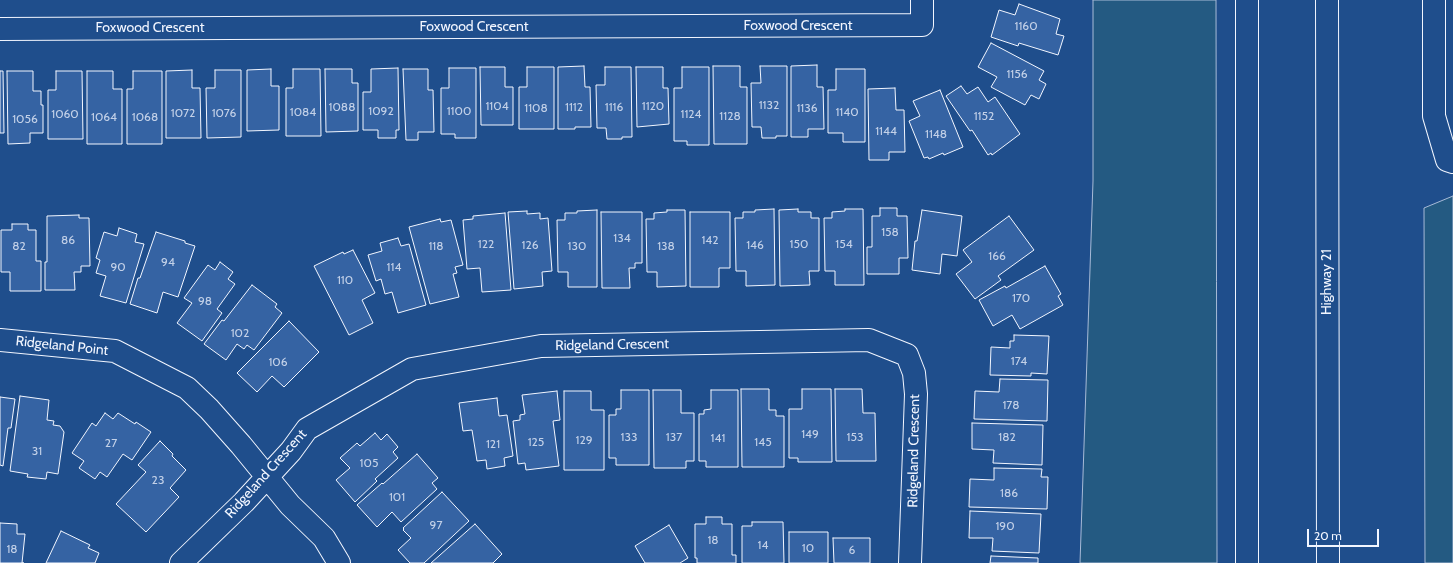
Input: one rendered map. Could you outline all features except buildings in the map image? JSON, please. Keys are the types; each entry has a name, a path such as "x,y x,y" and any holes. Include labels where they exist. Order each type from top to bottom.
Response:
{"street":[{"name":"Foxwood Crescent","path":"0,29 922,25 922,0"},
{"path":"1247,0 1247,563"},
{"name":"Highway 21","path":"1327,0 1328,563"},
{"path":"1434,0 1434,116 1447,160 1453,162"},
{"name":"Ridgeland Point","path":"0,340 115,351 187,388 209,409 241,445 290,505 324,538 339,563"},
{"name":"Ridgeland Crescent","path":"181,563 244,502 291,451 307,428 412,369 541,346 869,340 907,355 914,373 916,394 910,563"}],"shaded area":[{"path":"1093,0 1216,0 1217,563 1080,563 1093,181"},
{"path":"1453,196 1453,563 1425,563 1424,208"}]}
